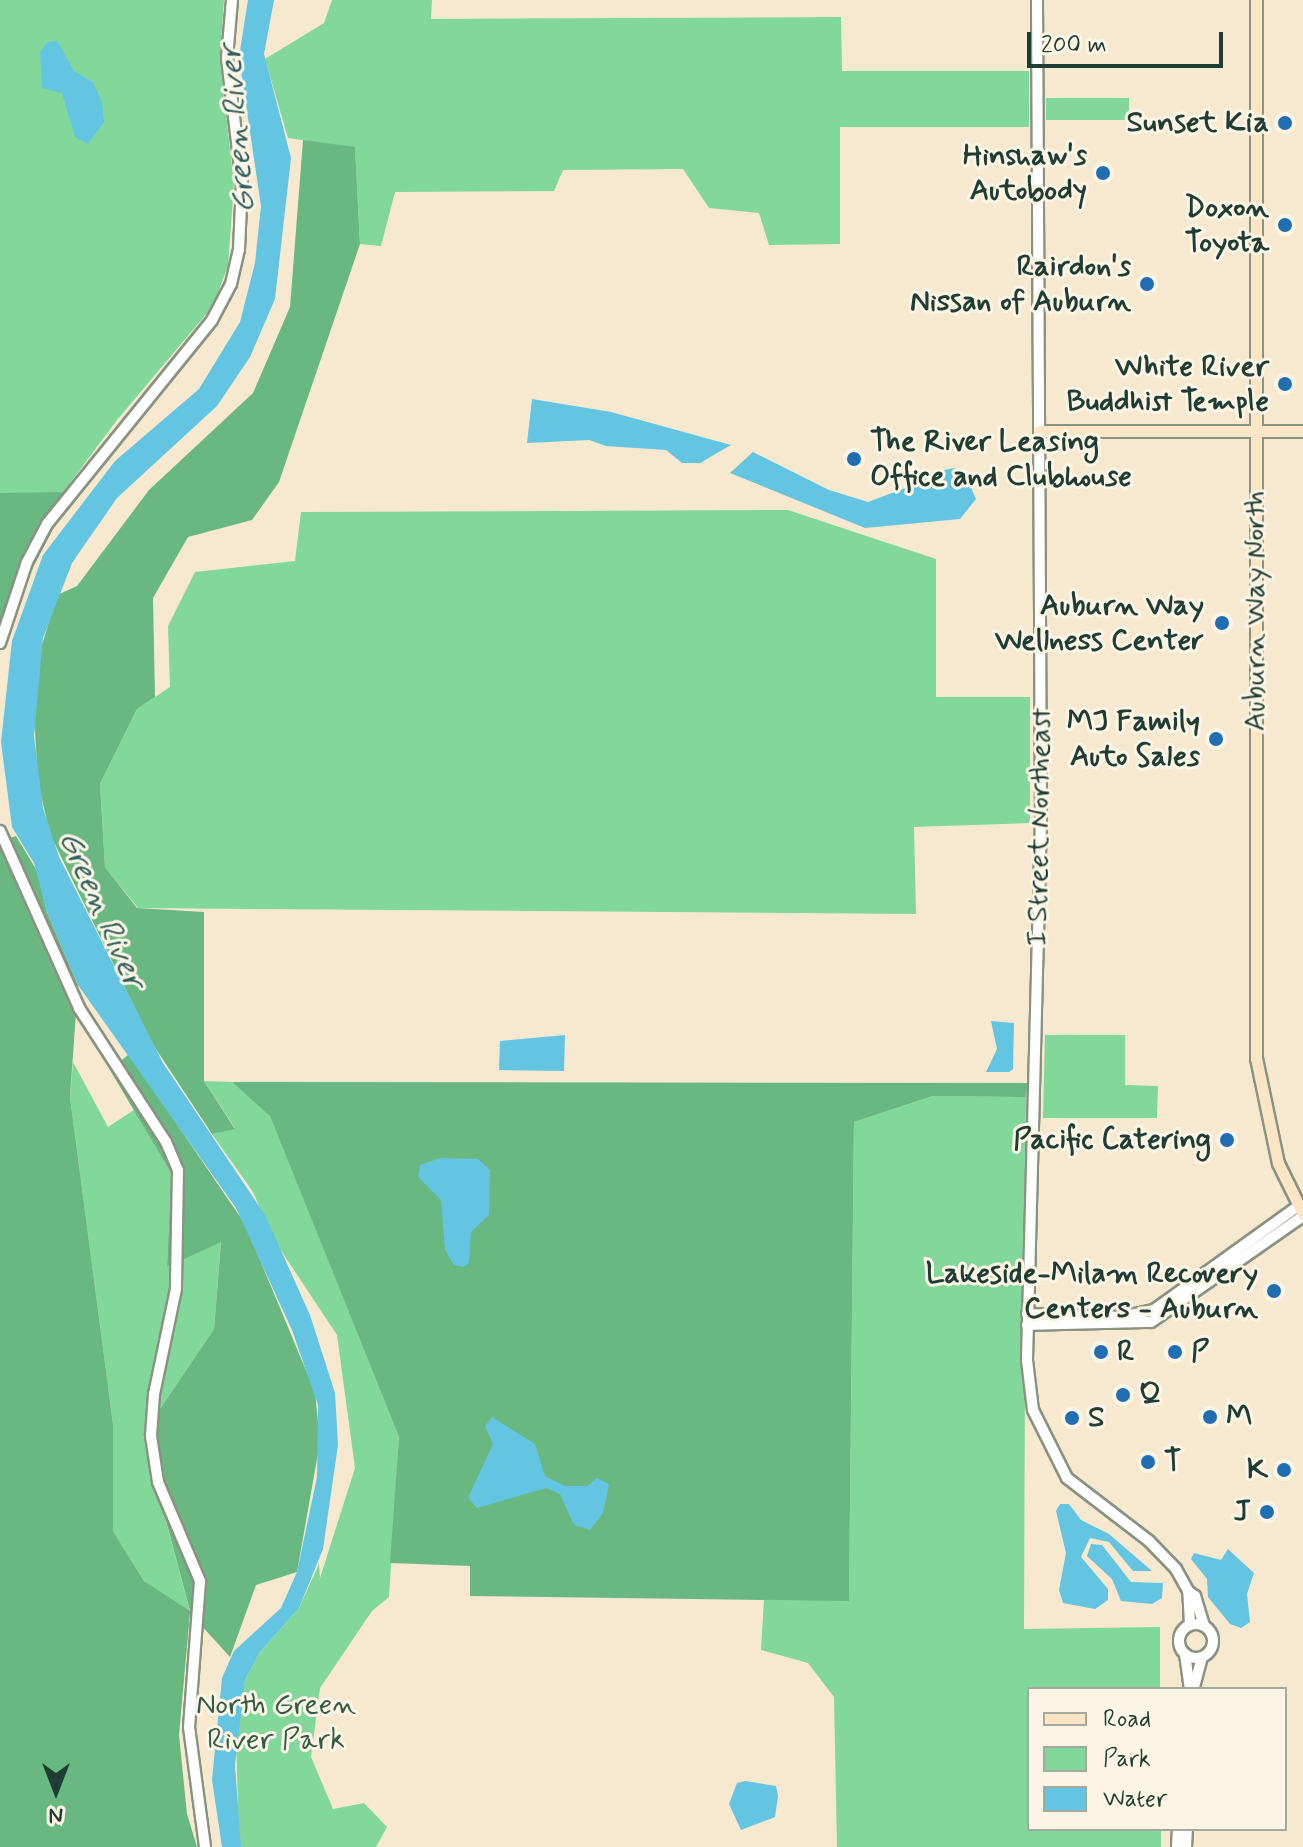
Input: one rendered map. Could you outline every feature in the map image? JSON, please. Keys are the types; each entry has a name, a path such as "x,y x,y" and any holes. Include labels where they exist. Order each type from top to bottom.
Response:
{"main road":[{"name":"Auburn Way North","path":"1256,0 1256,1072 1278,1163 1301,1212"},
{"path":"1039,431 1303,431"}],"street":[{"path":"0,643 35,544 72,492 212,320 231,284 239,249 242,184 227,48 232,0"},
{"name":"I Street Northeast","path":"1037,0 1041,818 1027,1320 1033,1410 1050,1451 1067,1478 1149,1541 1195,1596 1204,1626"},
{"path":"0,831 79,1008 166,1142 178,1170 175,1298 154,1394 151,1444 162,1492 200,1581 189,1739 205,1847"},
{"path":"1027,1320 1121,1317 1154,1310 1301,1212"},
{"path":"1188,1591 1190,1624 1179,1639 1192,1687"},
{"path":"1190,1624 1204,1626 1213,1645 1202,1657 1193,1687"},
{"path":"1185,1654 1202,1657"}],"green space":[{"path":"0,0 224,0 220,59 234,184 228,266 213,306 117,420 20,550 0,627"},
{"path":"332,0 432,0 431,19 841,17 842,71 1029,71 1029,127 840,127 840,244 769,245 759,213 709,208 683,169 563,170 554,191 395,192 381,246 360,244 355,148 288,138 265,59 324,23"},
{"path":"1046,98 1129,98 1129,120 1046,120"},
{"path":"303,140 355,147 360,244 279,482 252,520 188,537 153,598 155,697 137,709 100,784 105,867 137,908 204,912 204,1081 235,1129 212,1134 152,1043 50,834 38,782 34,715 39,655 57,595 77,586 149,490 253,393 290,307"},
{"path":"72,492 8,616 0,646 0,493"},
{"path":"788,510 936,559 936,697 1030,697 1030,823 914,827 916,914 138,908 105,867 100,784 137,709 170,687 168,626 195,572 295,561 301,512"},
{"path":"16,836 37,871 47,912 78,985 70,1097 113,1424 113,1531 144,1581 190,1611 143,1434 214,1329 221,1242 167,1267 171,1173 110,1070 129,1054 245,1224 315,1392 320,1442 297,1572 256,1585 230,1657 190,1613 179,1735 187,1814 197,1847 0,1847 0,841"},
{"path":"1045,1035 1125,1035 1125,1085 1158,1086 1157,1118 1043,1118"},
{"path":"73,1062 108,1127 134,1110 171,1173 167,1267 221,1241 214,1329 143,1434 190,1612 144,1581 113,1531 113,1424 70,1097"},
{"name":"North Green River Park","path":"204,1081 232,1082 270,1115 399,1437 389,1597 372,1611 320,1688 311,1757 333,1809 364,1803 387,1827 376,1847 241,1847 239,1840 236,1739 245,1680 260,1652 299,1608 319,1564 320,1578 355,1468 337,1335 274,1240 253,1192 212,1134 235,1128"},
{"path":"232,1082 1028,1083 1026,1097 933,1096 854,1122 849,1601 470,1596 470,1566 390,1563 399,1437 270,1116"},
{"path":"933,1096 1026,1097 1024,1629 1160,1627 1160,1687 1027,1687 1027,1831 1161,1831 1161,1847 837,1847 834,1697 808,1663 761,1650 764,1599 849,1600 854,1122"}],"water":[{"path":"248,0 274,0 264,54 291,158 275,299 250,357 217,406 117,498 72,563 43,638 34,736 43,808 59,857 163,1063 265,1215 310,1315 335,1393 338,1445 323,1549 299,1608 260,1652 245,1680 235,1765 241,1847 222,1847 212,1780 222,1678 234,1651 281,1608 297,1572 317,1477 318,1405 292,1330 236,1208 78,985 47,912 34,863 12,827 1,742 12,641 43,555 115,461 199,389 240,322 255,263 261,206 239,57"},
{"path":"57,41 74,71 93,82 102,102 104,122 88,144 75,137 62,93 42,88 40,53 47,42"},
{"path":"532,399 611,412 731,445 700,463 682,463 666,450 606,446 589,440 527,443"},
{"path":"753,452 829,490 868,502 913,485 925,474 954,468 964,472 976,499 960,519 865,528 730,473"},
{"path":"991,1021 1014,1023 1013,1069 1009,1072 986,1072 997,1049"},
{"path":"565,1035 564,1071 499,1070 500,1041"},
{"path":"440,1158 478,1159 490,1170 489,1215 471,1232 469,1263 464,1267 454,1265 445,1250 441,1200 418,1177 420,1165"},
{"path":"492,1417 535,1444 545,1476 565,1486 587,1486 597,1478 609,1484 603,1513 590,1530 574,1525 560,1494 546,1488 477,1508 468,1498 493,1444 485,1426"},
{"path":"1060,1504 1069,1504 1081,1520 1109,1534 1152,1571 1133,1571 1109,1542 1090,1538 1081,1557 1108,1589 1108,1600 1095,1609 1063,1603 1059,1590 1066,1553 1056,1511"},
{"path":"1091,1544 1102,1545 1131,1582 1163,1583 1162,1598 1152,1604 1121,1601 1112,1579 1087,1556"},
{"path":"1228,1549 1254,1573 1247,1594 1250,1622 1241,1628 1230,1624 1208,1597 1207,1579 1191,1559 1194,1553 1221,1560"},
{"path":"745,1781 776,1786 778,1796 775,1817 741,1830 729,1804 737,1783"}],"place":[{"name":"Sunset Kia","path":"1285,123"},
{"name":"Hinshaw's Autobody","path":"1103,173"},
{"name":"Doxon Toyota","path":"1285,225"},
{"name":"Rairdon's Nissan of Auburn","path":"1147,284"},
{"name":"White River Buddhist Temple","path":"1285,384"},
{"name":"The River Leasing Office and Clubhouse","path":"854,459"},
{"name":"Auburn Way Wellness Center","path":"1222,623"},
{"name":"MJ Family Auto Sales","path":"1216,739"},
{"name":"Pacific Catering","path":"1227,1140"},
{"name":"Lakeside-Milam Recovery Centers - Auburn","path":"1274,1291"},
{"name":"R","path":"1101,1352"},
{"name":"P","path":"1175,1352"},
{"name":"Q","path":"1123,1395"},
{"name":"M","path":"1210,1417"},
{"name":"S","path":"1072,1418"},
{"name":"T","path":"1148,1462"},
{"name":"K","path":"1284,1470"},
{"name":"J","path":"1267,1512"}],"water label":[{"name":"Green River","path":"238,129"},
{"name":"Green River","path":"101,910"}]}
